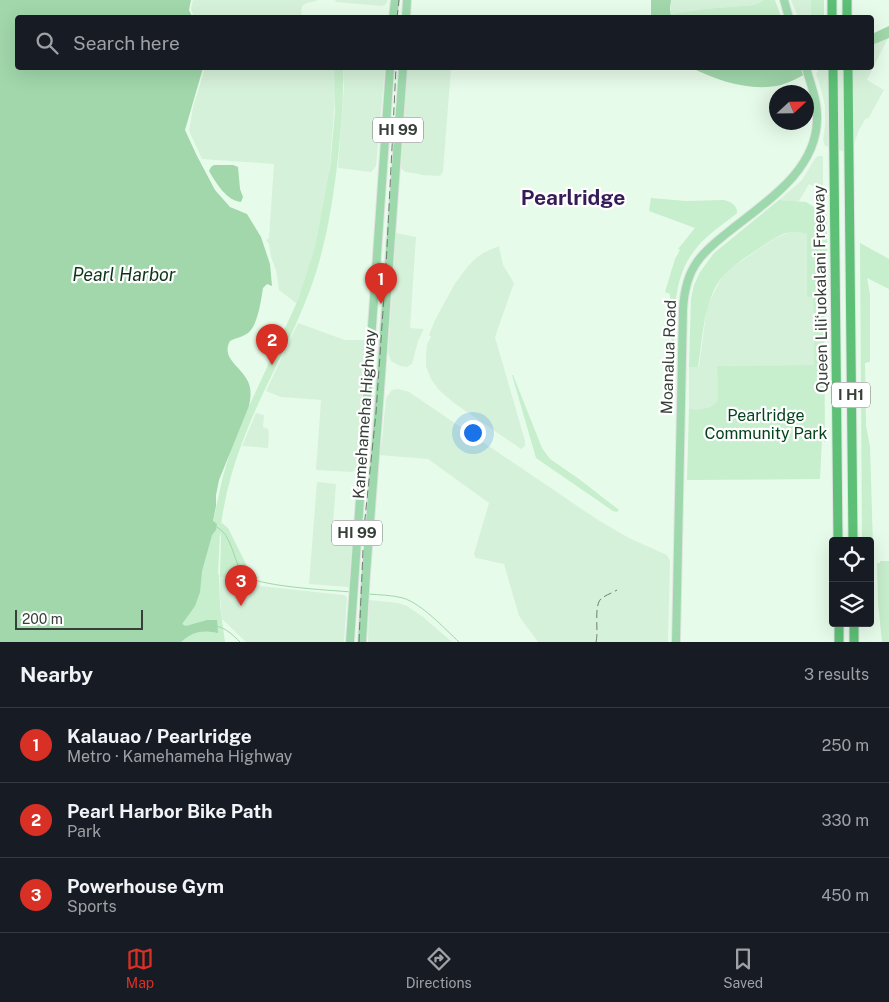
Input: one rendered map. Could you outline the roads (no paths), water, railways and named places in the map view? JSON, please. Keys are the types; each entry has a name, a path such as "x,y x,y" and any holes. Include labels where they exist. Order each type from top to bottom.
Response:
{"highway":[{"path":"832,1 832,15"},
{"path":"847,1 847,15"},
{"name":"Queen Liliʻuokalani Freeway","path":"832,70 838,537"},
{"name":"Queen Liliʻuokalani Freeway","path":"848,70 853,537"},
{"path":"839,627 839,642"},
{"path":"854,627 854,642"}],"main road":[{"path":"393,15 394,0"},
{"path":"406,15 407,0"},
{"path":"784,0 788,15"},
{"name":"Kamehameha Highway","path":"350,642 390,70"},
{"name":"Kamehameha Highway","path":"362,642 403,70"},
{"name":"Moanalua Road","path":"676,642 682,309 684,290 692,270 706,251 768,200 805,163 813,144 817,120 816,104 807,71"}],"water":[{"name":"Pearl Harbor","path":"0,0 191,0 189,10 191,15 15,15 15,70 202,70 185,130 215,190 230,207 247,214 261,237 270,264 272,286 267,284 263,288 258,312 251,329 246,334 230,341 228,347 229,357 248,381 250,402 219,480 213,521 217,524 216,530 212,535 202,571 200,592 195,606 182,624 186,626 207,620 217,620 218,633 198,632 181,642 0,642"},
{"path":"651,0 671,0 671,15 651,15"},
{"path":"889,26 889,38 874,44 874,33"},
{"path":"697,70 812,70 781,85 769,85 769,87 747,86 724,81"},
{"path":"214,165 233,165 238,167 240,189 243,197 241,202 231,198 219,186 209,171"}],"waterway":[{"path":"217,527 229,541 242,573 249,578 276,585 351,592"},
{"path":"368,594 394,596 418,605 459,642"},
{"path":"216,626 226,630 240,642"}],"railway":[{"path":"397,15 399,0"},
{"path":"359,642 364,528 376,413 386,267 396,70"},
{"path":"596,642 599,601 617,590"}],"place":[{"name":"Kalauao / Pearlridge","path":"381,304"},
{"name":"Pearl Harbor Bike Path","path":"272,365"},
{"name":"Powerhouse Gym","path":"241,606"}],"district":[{"name":"Pearlridge","path":"573,198"}],"park label":[{"name":"Pearlridge Community Park","path":"766,424"}]}
